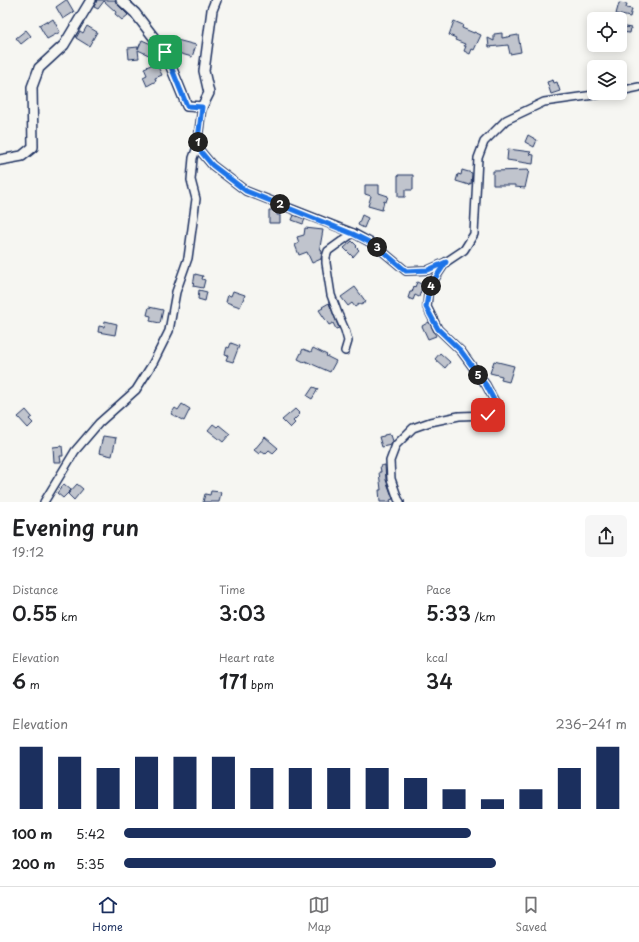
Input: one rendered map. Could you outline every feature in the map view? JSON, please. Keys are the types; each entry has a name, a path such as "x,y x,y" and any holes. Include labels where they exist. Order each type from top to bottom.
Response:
{"street":[{"path":"0,160 22,156 33,147 32,88 39,68 64,45 92,0"},
{"path":"121,0 135,13 165,52 187,106 202,107"},
{"path":"44,502 75,451 99,423 136,390 153,363 168,331 176,292 188,258 196,199 191,180 193,158 197,147 202,107 209,93 204,71 212,10 216,0"},
{"path":"627,90 639,87"},
{"path":"197,147 212,165 246,191 353,234 375,245 406,271 428,270 446,262 464,250 474,234 478,158 484,142 506,120 544,102 587,96"},
{"path":"345,351 348,341 331,295 326,257 328,251 353,234"},
{"path":"400,502 391,479 390,461 396,445 413,428 430,422 459,416 488,415 495,410 495,402 486,385 461,351 438,329 426,307 428,295 434,280 446,262"}],"building":[{"path":"66,0 74,12 63,19 56,7"},
{"path":"97,0 115,0 128,15 122,20 104,1 98,9 94,7"},
{"path":"619,3 627,4 626,8 632,9 630,17 627,16 627,12 617,12"},
{"path":"53,19 60,32 47,39 39,25 46,21 47,23"},
{"path":"454,21 463,25 462,28 481,35 474,50 472,49 470,54 464,51 466,46 464,46 465,44 455,40 456,38 449,35"},
{"path":"87,26 97,32 89,46 76,38 80,31 83,33"},
{"path":"627,27 631,28 630,33 627,33"},
{"path":"26,30 31,36 21,44 16,38"},
{"path":"502,33 502,38 518,35 521,52 510,54 508,45 489,47 488,38 494,41 494,34"},
{"path":"142,40 151,44 158,52 156,56 153,57 138,50 139,58 129,59 128,48 138,47 138,49"},
{"path":"177,40 196,45 192,57 178,53 179,50 175,48"},
{"path":"156,63 162,75 155,78 156,81 147,86 143,77 147,75 144,68"},
{"path":"553,80 554,83 557,82 560,91 551,94 547,82"},
{"path":"528,135 537,140 534,147 525,142"},
{"path":"508,149 531,152 529,154 534,155 533,164 507,160"},
{"path":"462,170 472,173 471,184 469,183 469,185 456,181 458,174 461,175"},
{"path":"529,170 525,188 515,187 515,185 493,185 493,171"},
{"path":"398,175 413,175 413,190 405,190 405,197 398,197"},
{"path":"365,185 379,185 379,193 388,196 386,202 384,201 382,210 368,206 371,196 365,194"},
{"path":"269,210 277,210 277,215 280,215 280,223 269,223"},
{"path":"294,215 305,219 303,224 292,220"},
{"path":"362,215 368,218 364,228 358,225"},
{"path":"305,228 323,230 320,247 322,252 321,259 312,263 307,252 299,255 295,245 299,243 297,237 304,235"},
{"path":"352,241 359,250 353,257 344,248"},
{"path":"195,274 203,276 202,279 205,280 203,288 193,286"},
{"path":"417,282 423,285 419,297 415,295 413,300 408,298"},
{"path":"355,287 366,302 355,307 352,303 348,306 341,297"},
{"path":"199,290 207,292 205,301 198,299"},
{"path":"233,291 245,295 240,307 226,302 228,295 231,296"},
{"path":"329,303 339,328 336,329 333,323 329,325 319,310"},
{"path":"149,307 163,310 160,323 150,321 151,316 147,315"},
{"path":"105,321 117,324 115,335 98,332 99,326 104,327"},
{"path":"429,322 436,336 428,339 422,326"},
{"path":"231,343 239,346 233,362 226,360 228,355 225,354 227,347 229,348"},
{"path":"313,348 336,361 330,372 298,359 303,349 311,352"},
{"path":"440,353 450,362 445,368 435,359"},
{"path":"494,361 514,366 509,382 501,380 502,376 490,373"},
{"path":"313,387 318,389 312,399 307,396"},
{"path":"182,404 190,409 184,421 171,414 175,408 178,410"},
{"path":"295,409 300,414 293,421 295,423 290,428 282,420"},
{"path":"26,410 32,417 29,419 33,423 28,428 18,417"},
{"path":"213,424 217,427 219,425 230,434 223,442 208,430"},
{"path":"389,434 390,436 391,435 393,441 391,445 382,447 379,437"},
{"path":"103,436 116,438 112,456 99,453"},
{"path":"265,437 278,448 273,453 269,450 265,454 261,451 259,454 254,450"},
{"path":"62,446 63,456 60,456 61,462 54,462 53,447"},
{"path":"385,465 386,480 393,499 390,500 391,502 380,502 379,490 381,490 379,472 381,472 380,466"},
{"path":"64,484 71,490 63,498 57,493"},
{"path":"77,484 83,489 74,500 68,494"},
{"path":"211,491 221,492 219,502 203,502 205,494 210,495"}],"route":[{"path":"165,52 187,106 202,107 197,147 212,165 246,191 353,234 375,245 406,271 428,270 446,262 434,280 428,295 426,307 438,329 461,351 486,385 495,402 495,410 488,415"}]}
